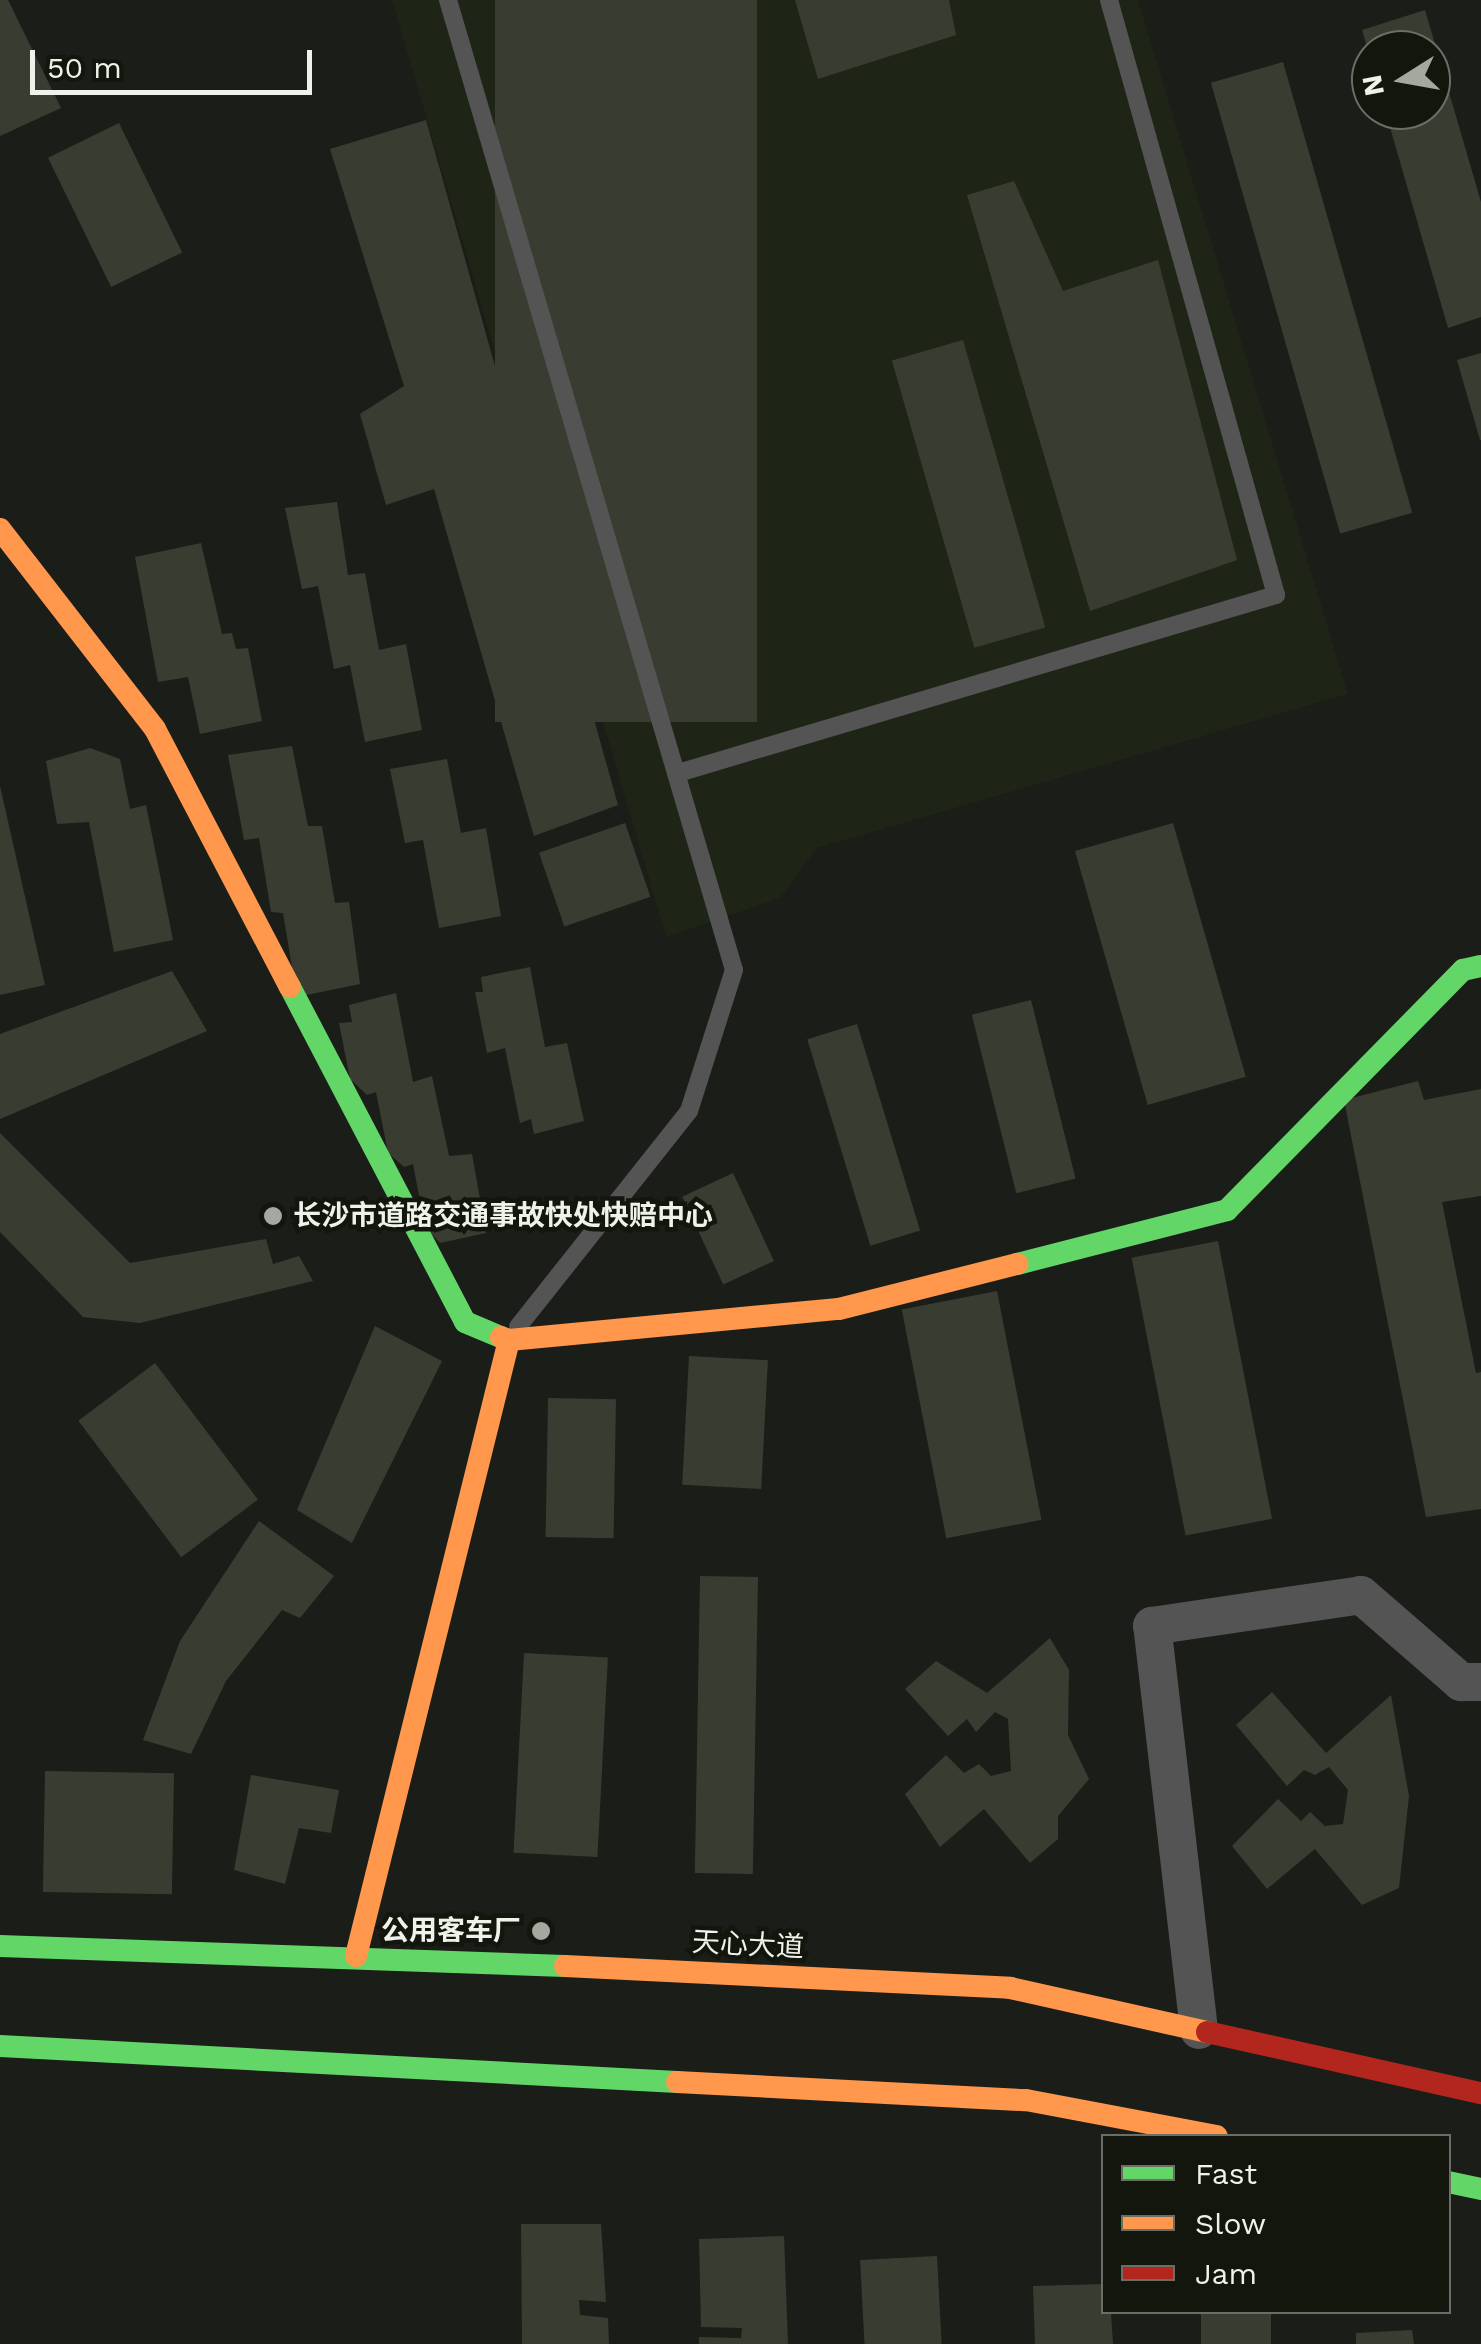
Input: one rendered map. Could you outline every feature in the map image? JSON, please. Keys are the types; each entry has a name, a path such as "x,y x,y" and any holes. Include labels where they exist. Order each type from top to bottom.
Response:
{"main road":[{"path":"0,529 155,730 464,1322 509,1340 839,1309 1227,1210 1463,970 1481,966"},
{"path":"356,1956 509,1340"},
{"name":"天心大道","path":"0,1946 356,1956 1010,1988 1481,2093"},
{"path":"0,2046 1026,2100 1206,2134"},
{"path":"1451,2183 1481,2189"}],"street":[{"path":"1199,2030 1152,1626 1361,1595 1461,1682 1481,1682"}],"lane":[{"path":"448,0 734,970 689,1111 509,1340"},
{"path":"678,773 1276,595 1110,0"}],"shaded area":[{"path":"392,0 1138,0 1348,694 817,848 780,898 666,937"}],"building":[{"path":"0,0 8,0 61,108 0,136"},
{"path":"495,0 757,0 757,722 495,722"},
{"path":"795,0 949,0 956,35 818,79"},
{"path":"1425,10 1431,30 1362,30"},
{"path":"1283,62 1412,513 1340,534 1211,83"},
{"path":"1451,99 1481,202 1481,317 1448,328 1391,130 1451,130"},
{"path":"426,120 618,805 534,836 434,489 386,505 360,414 404,386 330,149"},
{"path":"119,123 182,252 111,287 48,158"},
{"path":"1014,181 1063,291 1158,260 1237,560 1090,611 967,195"},
{"path":"963,340 1045,627 974,648 892,360"},
{"path":"1481,353 1481,440 1480,440 1457,360"},
{"path":"337,502 348,575 365,573 379,650 406,644 422,730 365,742 350,665 334,669 318,586 302,589 285,508"},
{"path":"201,543 222,634 232,633 236,649 248,648 262,721 200,734 188,677 158,682 135,557"},
{"path":"292,746 308,826 322,826 335,903 349,902 360,984 297,997 283,913 271,912 259,838 244,840 228,755"},
{"path":"90,748 120,759 130,809 146,805 173,940 114,952 89,822 57,824 46,761"},
{"path":"447,759 461,833 486,828 501,916 439,928 423,840 405,843 390,769"},
{"path":"0,786 45,985 0,995"},
{"path":"625,823 650,897 564,926 539,853"},
{"path":"1173,823 1246,1077 1148,1105 1075,851"},
{"path":"530,967 545,1047 567,1043 584,1121 534,1134 531,1119 520,1123 505,1048 487,1053 475,992 483,992 481,977"},
{"path":"172,971 207,1031 0,1119 0,1034"},
{"path":"396,993 413,1082 432,1076 449,1156 472,1154 486,1233 440,1243 425,1227 413,1164 404,1167 388,1153 376,1092 367,1095 350,1079 339,1023 352,1022 349,1005"},
{"path":"1031,1000 1076,1179 1016,1193 972,1015"},
{"path":"857,1024 920,1231 870,1246 807,1039"},
{"path":"1418,1081 1424,1100 1481,1089 1481,1196 1442,1202 1476,1373 1481,1372 1481,1509 1426,1517 1344,1100"},
{"path":"0,1133 130,1263 266,1239 273,1264 299,1256 313,1281 140,1323 83,1317 0,1232"},
{"path":"733,1173 774,1261 723,1285 682,1197"},
{"path":"1218,1241 1272,1519 1186,1536 1132,1258"},
{"path":"997,1291 1041,1520 946,1538 902,1310"},
{"path":"375,1326 442,1361 352,1543 297,1510"},
{"path":"689,1356 768,1360 761,1489 682,1485"},
{"path":"155,1363 258,1500 181,1557 78,1421"},
{"path":"548,1398 616,1399 614,1538 546,1537"},
{"path":"259,1521 334,1576 300,1618 282,1610 226,1681 191,1754 143,1740 180,1641"},
{"path":"700,1576 758,1577 753,1874 695,1873"},
{"path":"1050,1638 1069,1670 1068,1735 1089,1779 1058,1816 1058,1839 1030,1863 984,1809 940,1847 905,1794 946,1755 964,1773 979,1764 991,1776 1011,1771 1008,1719 995,1712 976,1732 967,1719 948,1736 905,1689 936,1661 987,1693"},
{"path":"524,1653 608,1657 597,1857 514,1853"},
{"path":"1272,1692 1326,1753 1391,1695 1409,1796 1399,1888 1362,1905 1315,1849 1267,1889 1232,1846 1278,1799 1301,1821 1310,1812 1325,1826 1343,1824 1348,1790 1329,1767 1315,1775 1304,1770 1287,1786 1236,1725"},
{"path":"45,1771 174,1773 172,1894 43,1892"},
{"path":"251,1775 339,1790 331,1833 299,1828 285,1884 234,1870"},
{"path":"521,2224 601,2224 606,2302 579,2300 580,2315 608,2318 609,2344 522,2344"},
{"path":"784,2236 788,2344 699,2344 699,2337 741,2338 742,2328 701,2327 699,2239"},
{"path":"937,2256 942,2344 865,2344 860,2260"},
{"path":"1101,2284 1101,2314 1111,2314 1113,2344 1035,2344 1033,2286"},
{"path":"1201,2314 1271,2314 1271,2344 1201,2344"},
{"path":"1412,2330 1414,2344 1356,2344 1356,2333"}],"traffic: fast":[{"path":"1017,1264 1227,1210 1463,970 1481,966"},
{"path":"290,987 465,1322 501,1337"},
{"path":"0,1946 565,1966"},
{"path":"0,2046 677,2082"},
{"path":"1451,2183 1481,2189"}],"traffic: slow":[{"path":"0,529 155,729 290,987"},
{"path":"501,1337 509,1340 839,1309 1017,1264"},
{"path":"356,1956 509,1340"},
{"path":"565,1966 1010,1988 1207,2032"},
{"path":"677,2082 1026,2100 1206,2134"}],"traffic: jam":[{"path":"1207,2032 1481,2093"}],"place":[{"name":"长沙市道路交通事故快处快赔中心","path":"273,1216"},
{"name":"公用客车厂","path":"541,1931"}]}
